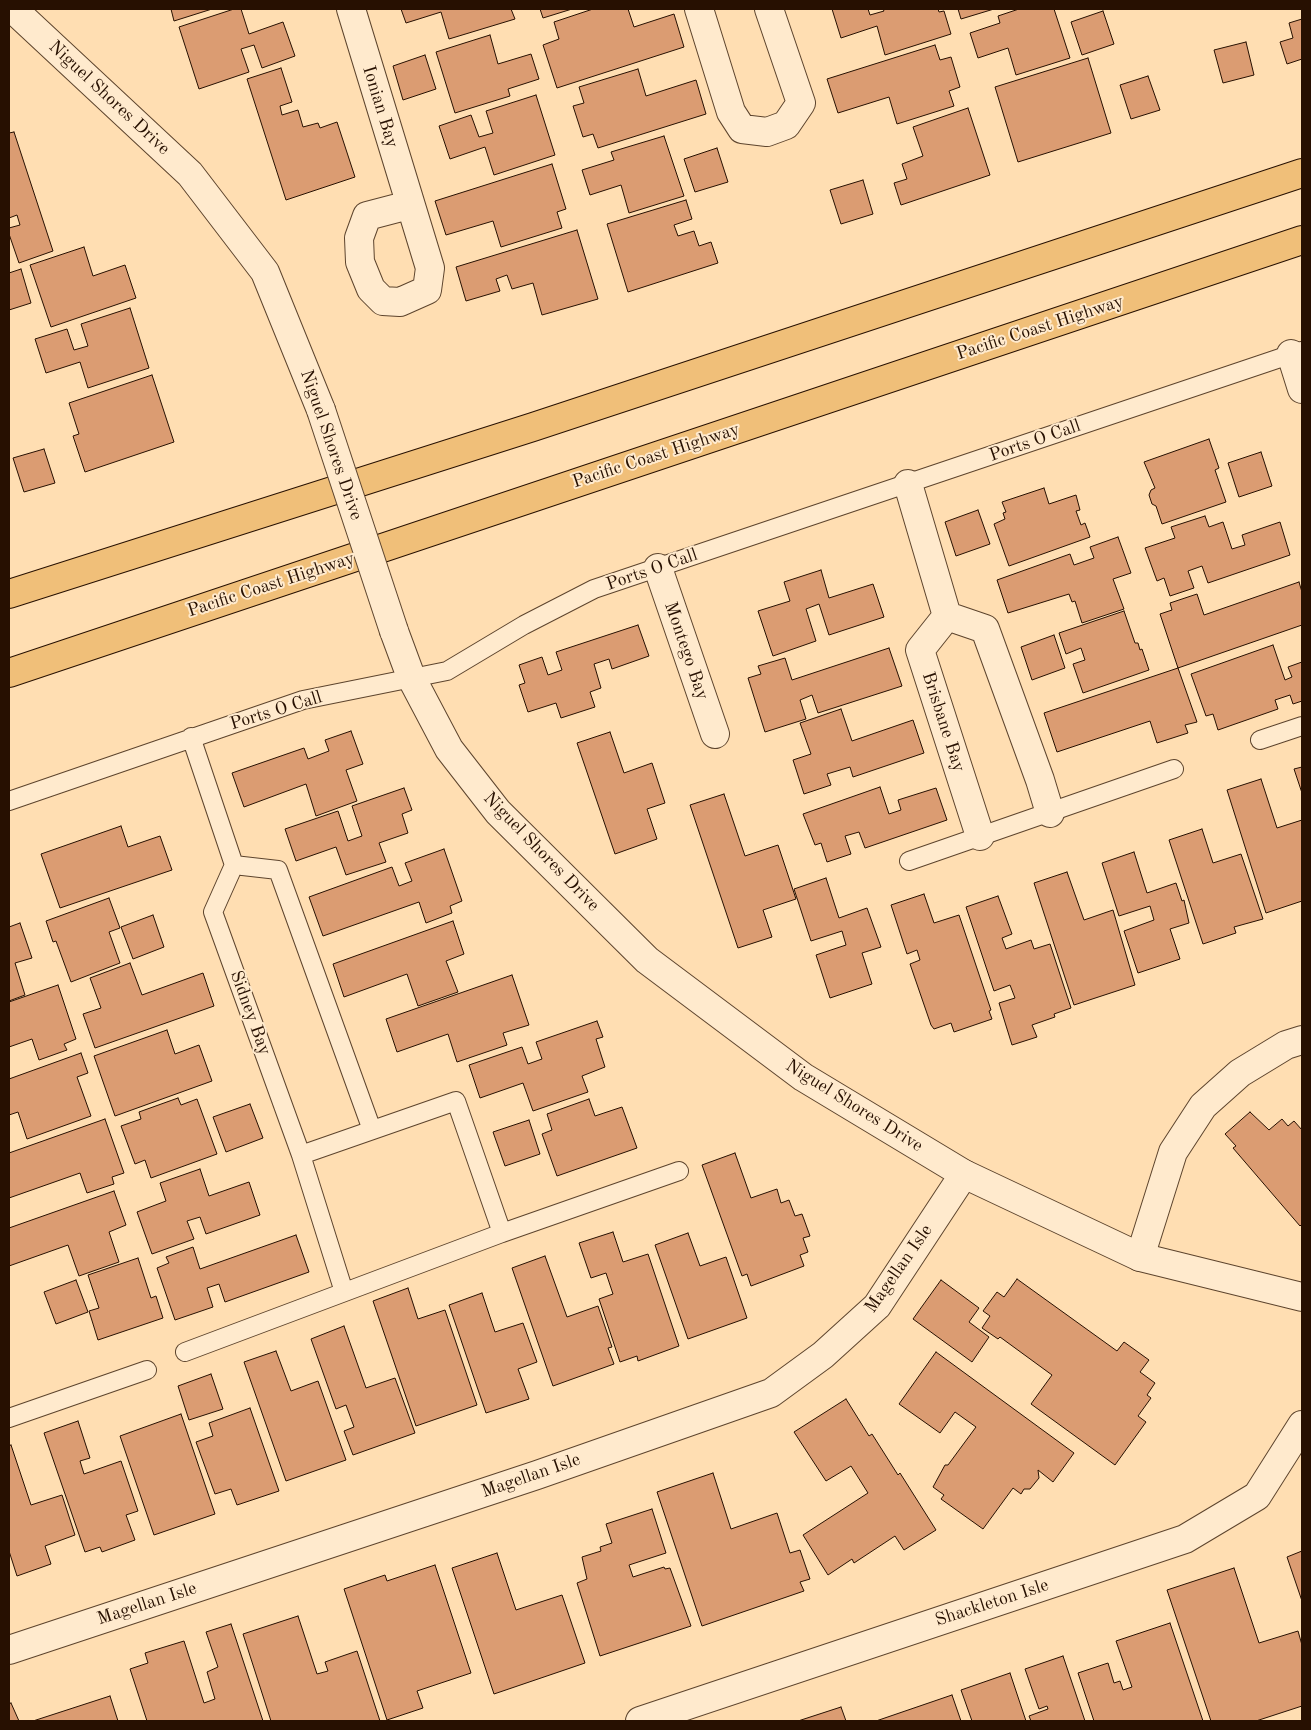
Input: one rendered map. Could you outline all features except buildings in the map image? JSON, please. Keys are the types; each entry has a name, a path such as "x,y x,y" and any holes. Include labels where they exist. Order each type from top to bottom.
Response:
{"highway":[{"path":"9,594 533,427 1302,173"},
{"name":"Pacific Coast Highway","path":"9,673 1302,240"}],"street":[{"name":"Niguel Shores Drive","path":"13,9 190,174 265,272 321,410 410,677 449,749 498,812 647,960 803,1077 964,1174 1140,1257 1302,1297"},
{"name":"Ionian Bay","path":"351,9 409,204"},
{"path":"699,9 731,112 742,129 767,132 786,126 801,103 768,9"},
{"path":"1297,352 1302,389"},
{"path":"908,484 947,616 985,629 1040,780 1050,813"},
{"name":"Montego Bay","path":"658,568 715,734"},
{"name":"Brisbane Bay","path":"947,616 920,650 980,836"},
{"path":"1140,1257 1173,1152 1203,1106 1240,1073 1286,1045 1302,1040"},
{"name":"Magellan Isle","path":"9,1650 537,1475 771,1393 823,1355 877,1306 964,1174"},
{"name":"Shackleton Isle","path":"640,1721 1185,1539 1257,1496 1302,1425"}],"lane":[{"name":"Ports O Call","path":"9,801 303,700 410,677 448,671 524,625 594,590 1297,352"},
{"path":"1260,740 1302,726"},
{"path":"191,737 234,864 278,870 372,1130"},
{"path":"909,861 1174,769"},
{"name":"Sidney Bay","path":"234,864 213,912 301,1155 344,1292"},
{"path":"301,1155 456,1101 502,1233"},
{"path":"185,1352 502,1233 679,1171"},
{"path":"9,1418 147,1370"}]}
